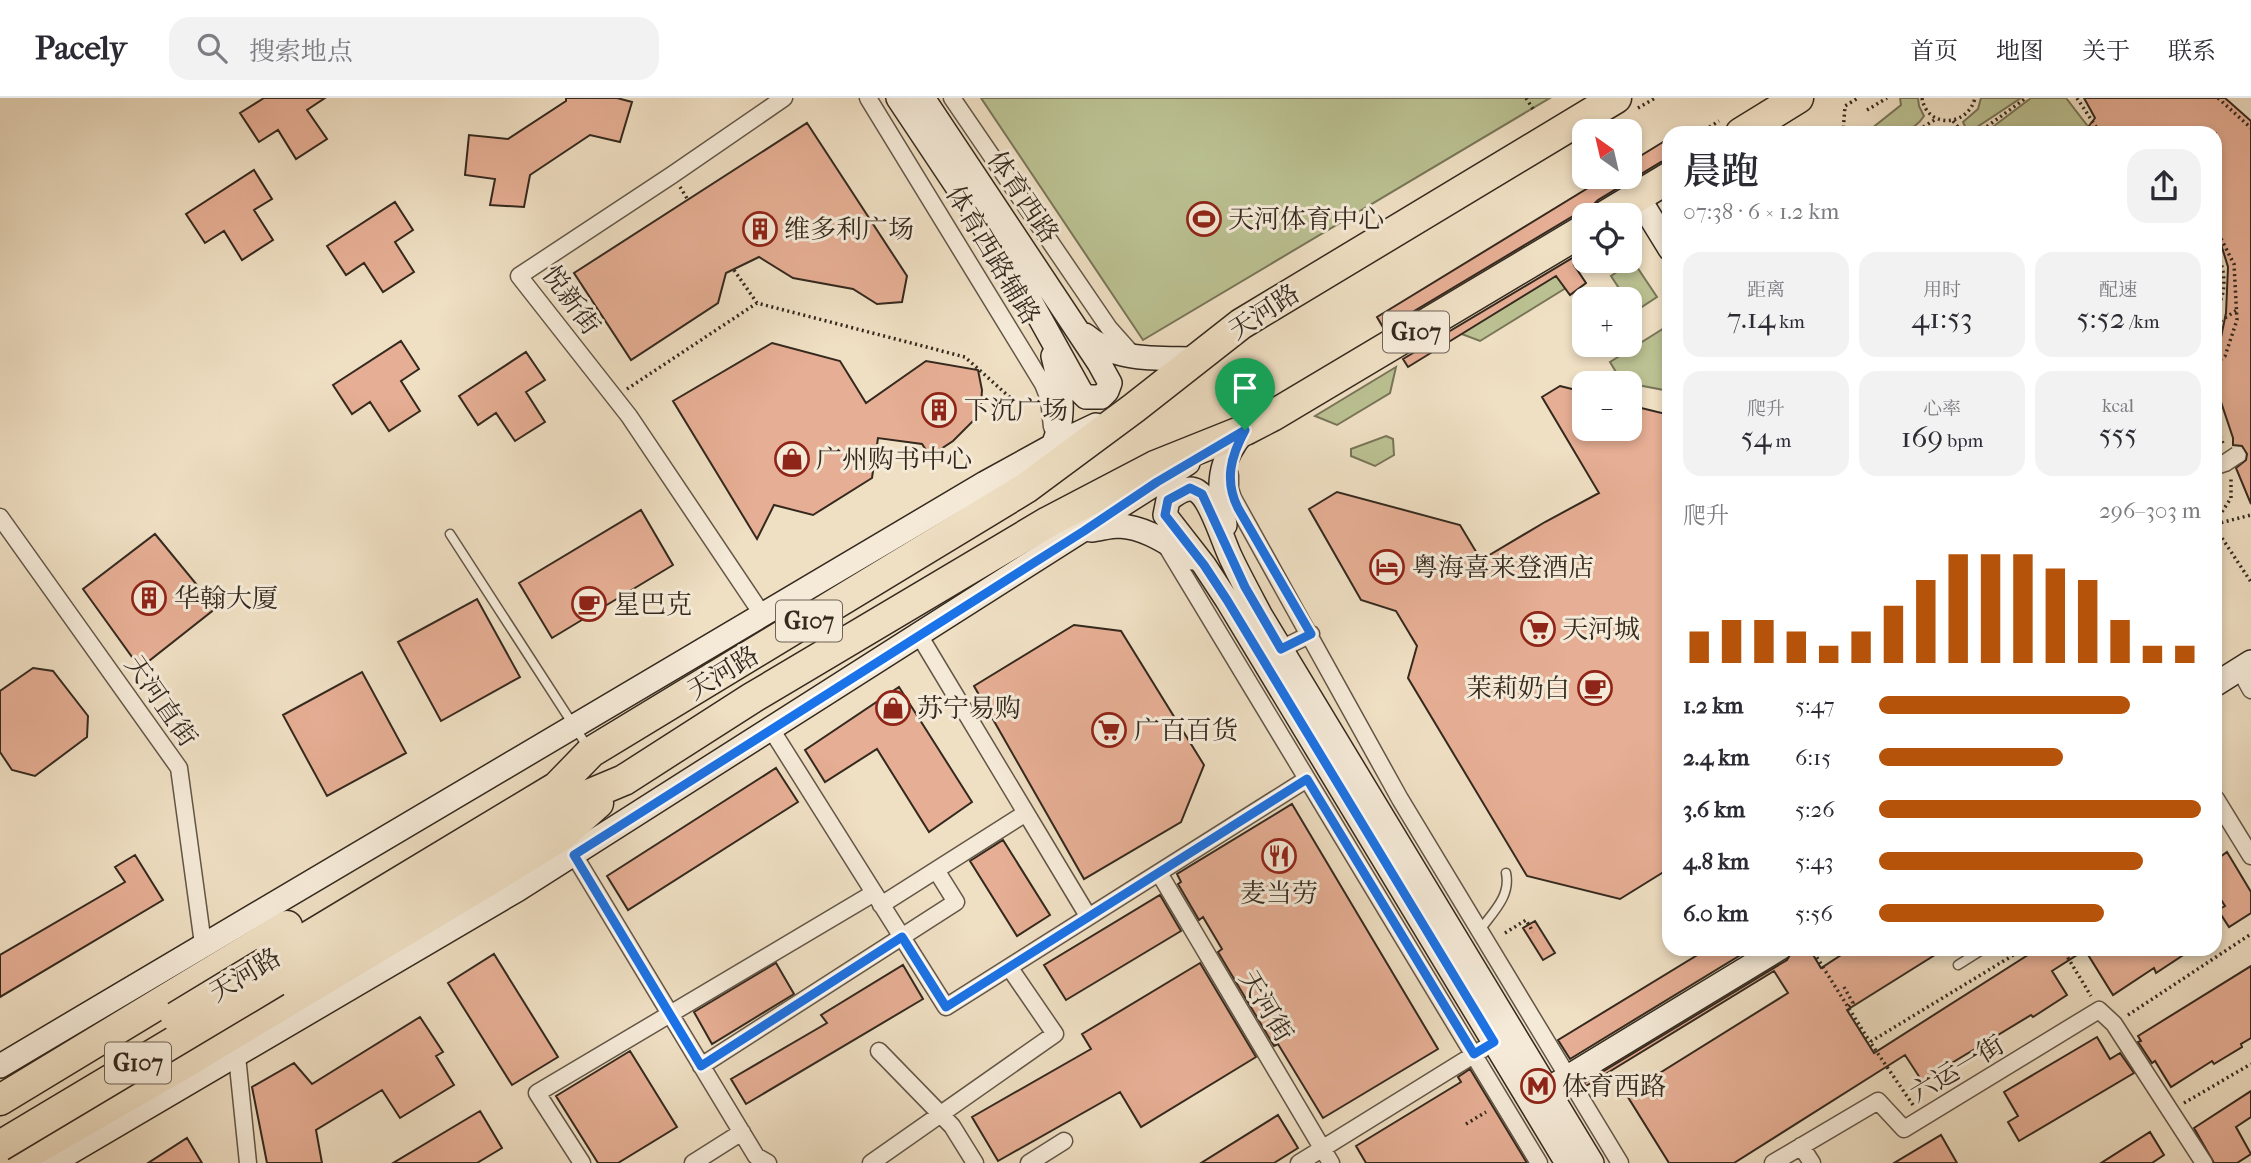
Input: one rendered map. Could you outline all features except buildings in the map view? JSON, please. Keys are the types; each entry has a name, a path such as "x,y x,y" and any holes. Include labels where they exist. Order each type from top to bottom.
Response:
{"highway":[{"name":"天河路","path":"0,1146 270,972 503,817 557,787 591,752 1026,488 1264,310 1616,98"},
{"path":"1752,126 1798,98"},
{"path":"1628,203 1662,182"},
{"name":"天河路","path":"0,1122 581,798 624,780 751,698 1048,522 1155,466 1245,430 1348,373 1572,237"},
{"path":"0,1100 534,778 591,752"},
{"path":"11,1163 568,845 624,780"},
{"path":"35,1079 34,1094 43,1114 67,1130"}],"main road":[{"name":"体育西路","path":"898,98 1016,275 1081,392 1086,397 1101,397 1111,383 923,98"},
{"path":"1638,197 1662,236"},
{"path":"1076,327 1109,351 1134,357 1195,359"},
{"path":"1026,488 1054,445 1060,426 1062,397 1047,329"},
{"path":"0,1066 762,614 1054,445 1135,408"},
{"path":"52,1163 448,932 568,845 771,729 1157,482 1245,430"},
{"path":"1230,556 1221,483 1223,463 1245,430"},
{"path":"1567,1163 1204,565 1165,515 1166,507 1174,496 1190,488 1196,490 1206,502 1230,556 1281,649 1558,1084 1592,1163"},
{"path":"1084,531 1118,526 1137,530 1164,541 1204,565"},
{"path":"2222,683 2249,678"},
{"path":"1558,1084 1767,956"}],"street":[{"name":"悦新街","path":"762,614 615,397 519,276 784,98"},
{"name":"体育西路辅路","path":"868,98 1043,384 1049,399 1054,445"},
{"name":"体育西路辅路","path":"953,98 1109,328 1134,357"},
{"path":"1245,430 1232,461 1230,489 1238,508 1311,634 1400,799 1480,930 1558,1084 1620,1163"},
{"path":"1165,515 1164,541 1539,1163"},
{"name":"天河直街","path":"0,517 179,768 203,944"},
{"path":"1281,649 1311,634"},
{"path":"919,635 1088,916"},
{"path":"771,729 946,1007 1307,779"},
{"path":"2222,809 2251,856"},
{"path":"582,1163 537,1093 878,899 936,870 1026,813"},
{"path":"568,845 756,1156 768,1163"},
{"path":"701,1066 956,902 936,870"},
{"name":"天河街","path":"1159,873 1326,1156"},
{"path":"871,1163 1055,1034 1009,967"},
{"path":"2099,1010 2114,1024 2204,1163"},
{"name":"六运一街","path":"1773,1163 1878,1101 1904,1129 2099,1010"},
{"path":"1299,1163 1326,1156 1494,1042"},
{"path":"879,1051 952,1126 975,1163"},
{"path":"237,1056 248,1163"},
{"path":"693,1163 742,1132"},
{"path":"1029,1163 1064,1141"},
{"path":"1801,1146 1812,1163"}],"lane":[{"path":"450,534 591,752"},
{"path":"1480,930 1505,896 1508,883 1506,873"},
{"path":"1958,964 1972,956"}],"path":[{"path":"1526,98 1533,109"},
{"path":"1844,126 1845,106 1858,98"},
{"path":"1867,110 1887,98"},
{"path":"1922,98 1927,111 1937,118 1952,121 1968,112 1975,98"},
{"path":"1988,126 2026,98"},
{"path":"2077,98 2095,126"},
{"path":"2218,98 2251,128"},
{"path":"1925,126 1937,118"},
{"path":"1952,121 1957,126"},
{"path":"2222,241 2234,264 2237,310 2237,320 2222,358"},
{"path":"2222,264 2222,293"},
{"path":"734,270 757,303 965,357 1015,402"},
{"path":"615,397 757,303"},
{"path":"2222,320 2237,310"},
{"path":"2222,444 2228,462 2231,498 2222,514"},
{"path":"2222,523 2251,514"},
{"path":"2222,535 2251,582"},
{"path":"1505,933 1526,920 1533,932"},
{"path":"2222,953 2251,934"},
{"path":"1816,956 1923,1119"},
{"path":"1870,1042 2012,956"},
{"path":"2067,956 2099,1010"},
{"path":"2114,1024 2218,956"},
{"path":"1843,987 1853,1003 1848,1007"},
{"path":"2170,1111 2251,1064"},
{"path":"1466,1124 1486,1112"}],"green space":[{"name":"天河体育中心","path":"981,98 1550,98 1143,340"},
{"path":"1900,98 1918,98 1924,116 1914,126 1875,126 1901,105"},
{"path":"1981,98 2021,98 1979,126 1965,126 1963,122 1978,109"},
{"path":"2031,98 2066,98 2088,126 1994,126"},
{"path":"1572,263 1574,283 1480,341 1459,333"},
{"path":"1615,273 1641,273 1657,297 1642,307 1642,287 1618,287 1611,276"},
{"path":"1662,329 1662,390 1642,386 1642,371 1615,371 1610,362 1618,357 1642,357 1642,342"},
{"path":"1396,367 1390,393 1337,425 1315,416"},
{"path":"1386,436 1393,439 1394,455 1375,466 1351,456 1351,449"}],"place":[{"name":"天河体育中心","path":"1204,219"},
{"name":"维多利广场","path":"760,229"},
{"name":"下沉广场","path":"939,410"},
{"name":"广州购书中心","path":"792,459"},
{"name":"粤海喜来登酒店","path":"1387,567"},
{"name":"华翰大厦","path":"149,598"},
{"name":"星巴克","path":"589,604"},
{"name":"天河城","path":"1538,629"},
{"name":"茉莉奶白","path":"1595,688"},
{"name":"苏宁易购","path":"893,708"},
{"name":"广百百货","path":"1109,730"},
{"name":"麦当劳","path":"1279,856"},
{"name":"体育西路","path":"1538,1086"}],"route":[{"path":"1245,430 1232,461 1230,489 1238,508 1311,634 1281,649 1245,587 1202,494 1190,488 1184,490 1168,500 1165,515 1227,600 1494,1042 1474,1054 1307,779 946,1007 902,937 701,1066 574,855 1157,482 1245,430"}]}
